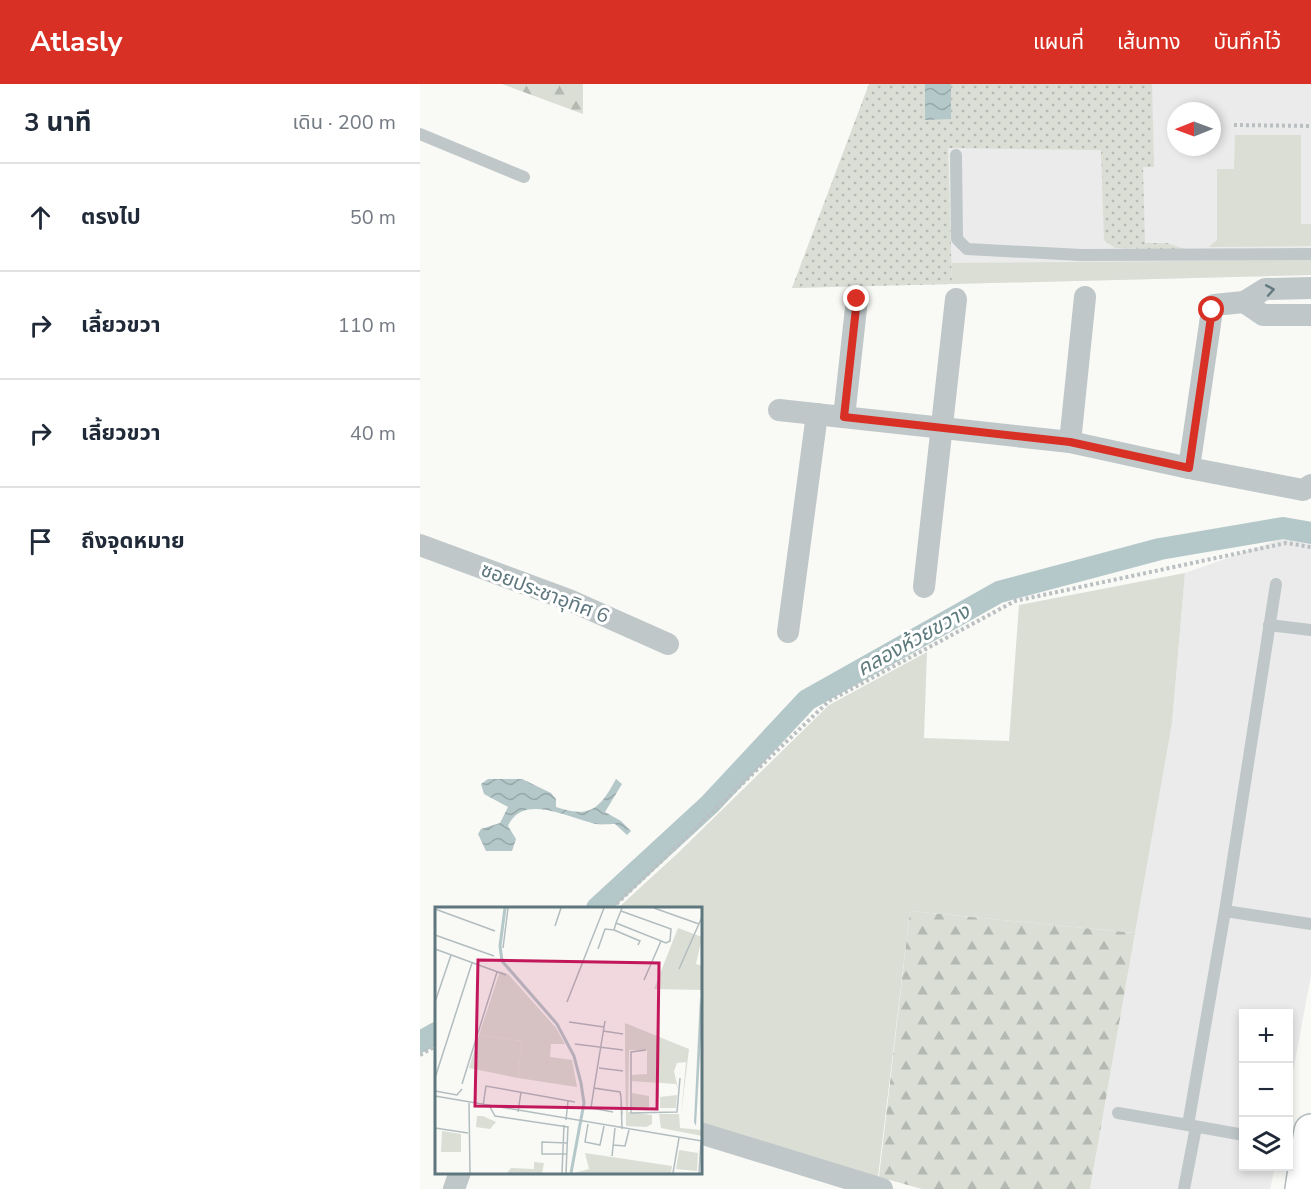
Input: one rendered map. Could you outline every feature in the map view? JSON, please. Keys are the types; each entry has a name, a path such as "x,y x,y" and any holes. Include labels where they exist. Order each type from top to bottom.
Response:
{"street":[{"path":"1189,468 1214,305 1244,302 1265,289 1311,288"},
{"path":"1070,442 1086,297"},
{"path":"844,417 857,299"},
{"path":"924,587 956,299"},
{"path":"1244,302 1263,315 1311,315"},
{"path":"779,410 1070,442 1303,490 1311,485"},
{"path":"788,632 817,414"},
{"name":"ซอยประชาอุทิศ 6","path":"420,545 569,600 668,644"},
{"path":"702,1134 882,1189"},
{"path":"1302,1189 1306,1138"},
{"path":"454,1189 460,1174"}],"lane":[{"path":"420,134 524,177"},
{"path":"956,155 957,239 967,249 1081,255 1311,254"},
{"path":"1184,1189 1276,584"},
{"path":"1269,625 1311,630"},
{"path":"1225,911 1311,924"},
{"path":"1118,1113 1239,1134"}],"path":[{"path":"1234,125 1311,126"},
{"path":"614,907 829,701 1014,601 1286,543 1311,547"},
{"path":"420,1055 435,1047"}],"shaded area":[{"path":"869,84 1311,84 1311,275 792,288"},
{"path":"1284,538 1311,545 1311,975 1293,1072 1293,1009 1239,1009 1239,1171 1274,1171 1270,1189 1090,1189 1172,723 1185,573"}],"green space":[{"path":"502,84 583,84 583,114"},
{"path":"869,84 1152,84 1154,167 1143,167 1145,243 1167,243 1187,250 1115,248 1104,240 1101,150 948,148 952,284 792,288"},
{"path":"1235,135 1301,135 1301,224 1311,224 1311,246 1209,247 1217,240 1217,169 1234,169"},
{"path":"1311,260 1311,275 952,284 952,263"},
{"path":"1185,573 1172,723 1135,933 910,911 878,1177 702,1123 702,907 619,907 678,853 829,705 927,652 924,738 1009,741 1019,605"},
{"path":"910,911 1135,933 1090,1189 922,1189 879,1177"}],"water":[{"path":"925,84 951,84 951,119 925,120"},
{"path":"488,779 522,779 551,793 556,799 556,807 578,812 586,811 599,804 616,779 622,784 605,812 621,821 631,831 627,835 615,824 596,824 561,813 536,809 524,811 515,816 508,826 516,839 512,851 486,851 478,834 481,829 500,823 508,807 484,794 481,784"}],"waterway":[{"name":"คลองห้วยขวาง","path":"598,907 710,804 807,700 999,592 1160,549 1283,528 1311,533"},
{"name":"คลองห้วยขวาง","path":"420,1042 435,1034"}],"route":[{"path":"857,299 844,417 1070,442 1189,468 1212,310"}]}
